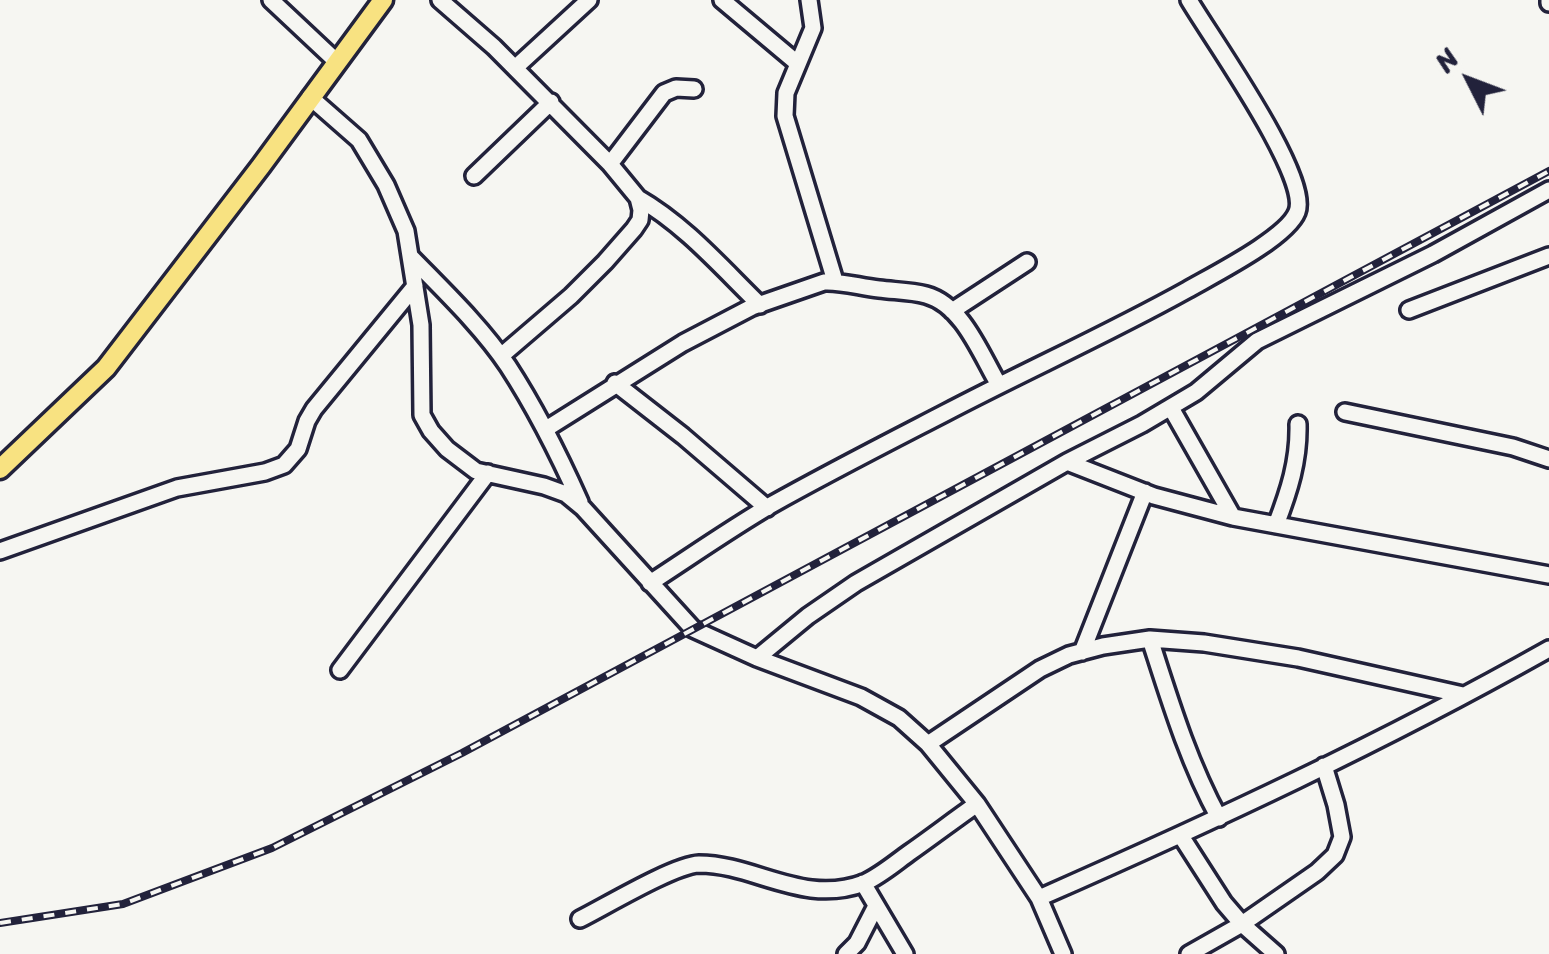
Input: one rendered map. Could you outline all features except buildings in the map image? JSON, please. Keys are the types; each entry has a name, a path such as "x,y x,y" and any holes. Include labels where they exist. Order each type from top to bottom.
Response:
{"main road":[{"path":"0,469 106,368 383,0"}],"street":[{"path":"271,0 337,62"},
{"path":"440,0 551,102 638,198 690,236 760,305"},
{"path":"515,68 589,0"},
{"path":"722,0 797,63"},
{"path":"808,0 813,28 786,92 785,116 834,282"},
{"path":"650,582 767,508 999,385 1126,325 1244,258 1285,228 1298,212 1299,195 1284,159 1261,114 1189,0"},
{"path":"610,164 664,93 676,88 694,89"},
{"path":"310,97 359,140 386,185 406,231 422,326 422,415 447,449 476,470 566,494 693,630 860,697 899,718 928,744 977,804 1039,898 1063,954"},
{"path":"474,176 551,102"},
{"path":"757,658 856,583 1067,462 1171,408 1205,386 1258,341 1549,190"},
{"path":"500,356 605,262 640,220 638,198"},
{"path":"410,256 500,356 546,428 583,508"},
{"path":"1410,310 1549,256"},
{"path":"952,311 1027,262"},
{"path":"546,428 683,342 760,305 824,282 940,301 968,333 999,385"},
{"path":"0,551 177,488 266,472 284,465 298,449 314,410 415,286"},
{"path":"615,383 767,508"},
{"path":"1171,408 1233,517"},
{"path":"1345,412 1514,447 1549,459"},
{"path":"1276,525 1294,478 1298,424"},
{"path":"1067,462 1145,492 1233,517 1549,575"},
{"path":"340,670 488,473"},
{"path":"1082,652 1145,492"},
{"path":"928,744 1040,669 1069,655 1150,639 1298,658 1464,695"},
{"path":"1150,639 1179,731 1219,818"},
{"path":"1039,898 1219,818 1549,649"},
{"path":"1189,954 1242,924 1335,855 1342,837 1324,766"},
{"path":"580,919 694,864 717,866 796,888 829,890 863,883 977,804"},
{"path":"1181,836 1209,883 1242,924 1276,954"},
{"path":"863,883 906,954"},
{"path":"846,954 858,942 876,906"}],"railway":[{"path":"0,923 123,904 272,848 462,753 1549,171"}]}
